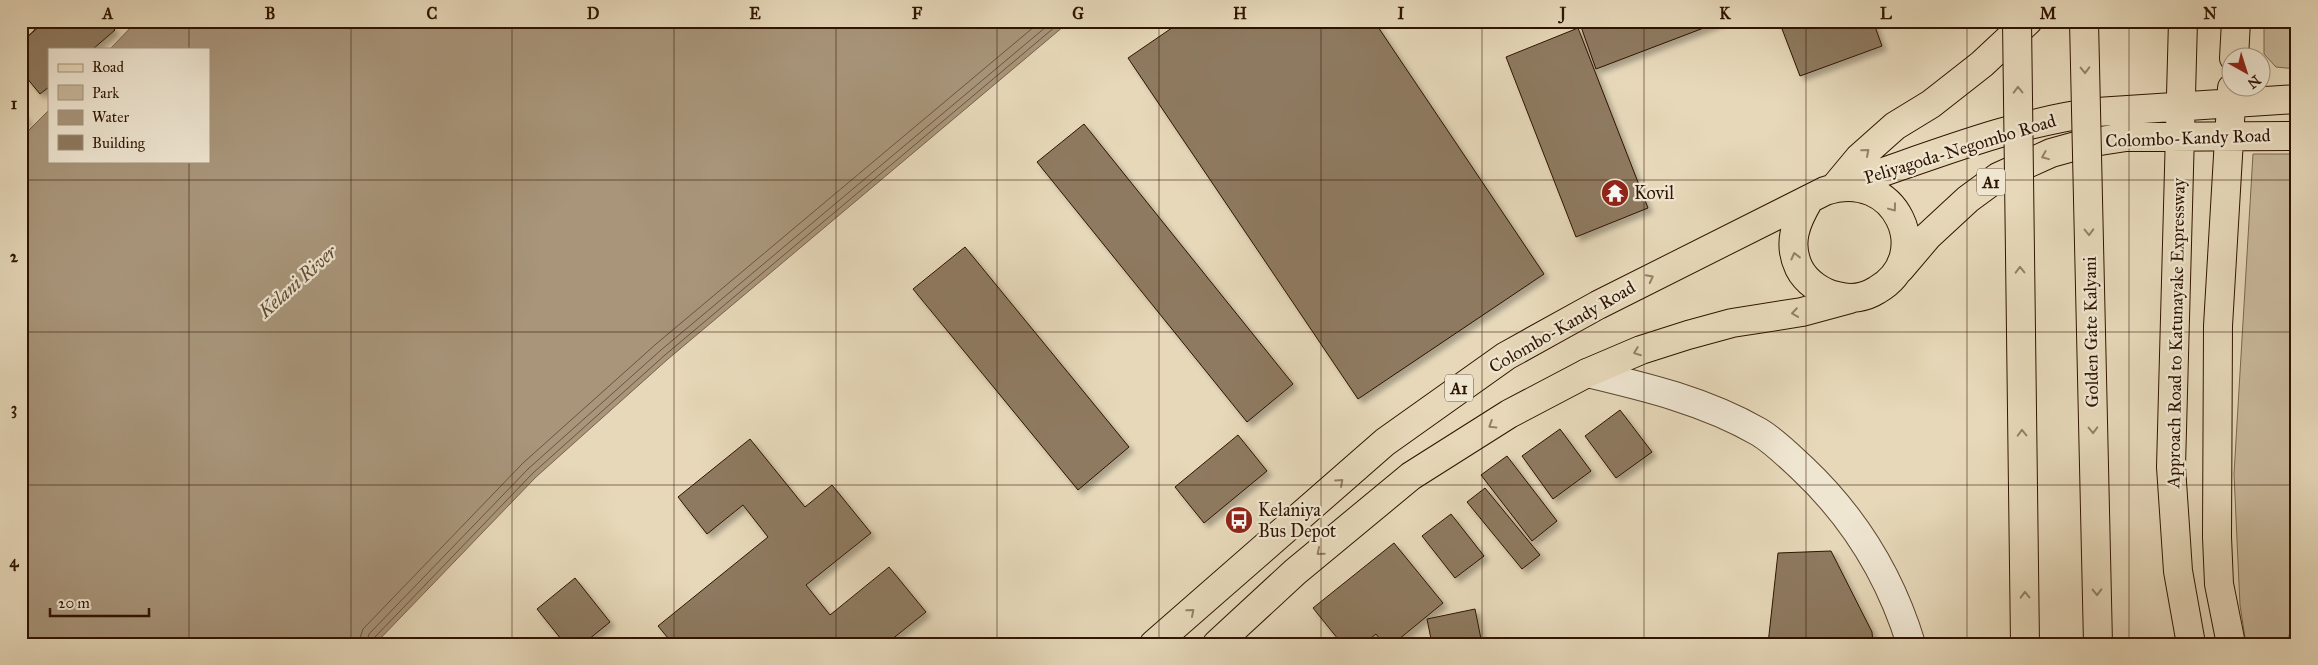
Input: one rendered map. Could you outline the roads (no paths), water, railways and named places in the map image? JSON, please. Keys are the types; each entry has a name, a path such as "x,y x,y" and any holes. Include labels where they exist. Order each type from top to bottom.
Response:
{"highway":[{"path":"2017,21 2025,644"},
{"path":"1834,188 1859,158 1895,126 1931,104 1975,70 2028,21"},
{"name":"Golden Gate Kalyani","path":"2084,21 2098,644"},
{"name":"Approach Road to Katunayake Expressway","path":"2183,21 2171,467 2178,571 2191,644"},
{"path":"2235,48 2236,21"},
{"path":"2231,98 2218,326 2217,518 2219,584 2231,644"},
{"name":"Peliyagoda-Negombo Road","path":"1834,188 2032,123 2069,115 2297,99"},
{"name":"Colombo-Kandy Road","path":"1889,281 1928,236 1968,199 1998,177 2051,153 2087,143 2126,137 2297,136"},
{"path":"1217,644 1295,572 1411,476 1509,414 1586,373 1641,350 1732,323 1802,312 1859,297 1875,291 1889,281 1896,272 1904,251 1904,228 1900,218 1886,200 1867,188 1845,186 1834,188 1809,200 1799,216 1794,235 1794,253 1801,271 1822,291 1839,297 1859,297"},
{"name":"Colombo-Kandy Road","path":"1154,644 1385,442 1506,356 1710,246 1809,200"}],"street":[{"path":"1586,373 1660,390 1714,410 1760,432 1790,456 1826,491 1854,526 1880,566 1904,620 1911,644"}],"water":[{"name":"Kelani River","path":"137,21 1070,21 668,359 536,477 375,644 21,644 21,138 48,111 48,162 210,162 210,48 111,48"}],"place":[{"name":"Kovil","path":"1615,193"},
{"name":"Kelaniya Bus Depot","path":"1239,520"}]}
